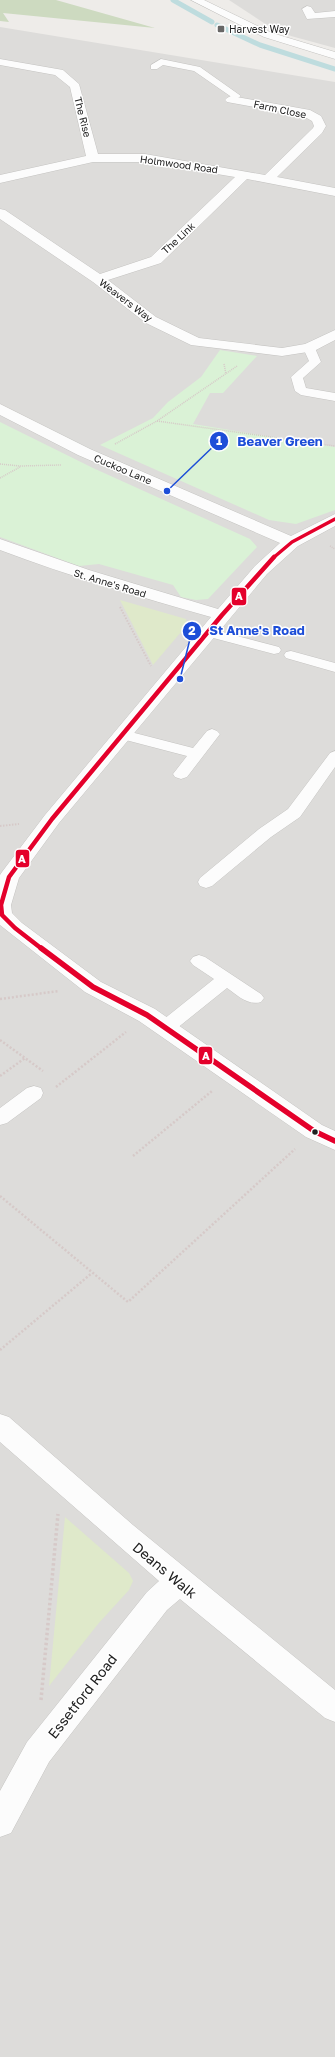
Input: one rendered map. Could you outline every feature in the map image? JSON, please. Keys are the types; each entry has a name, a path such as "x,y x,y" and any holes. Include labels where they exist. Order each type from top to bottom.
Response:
{"street":[{"path":"196,0 234,20 268,35 335,56"},
{"path":"310,17 335,14"},
{"name":"The Rise","path":"0,62 59,72 75,86 93,158"},
{"name":"Farm Close","path":"233,99 306,113 317,120 320,126 318,130 267,180"},
{"name":"Holmwood Road","path":"0,179 93,158 155,158 335,192"},
{"name":"The Link","path":"98,279 156,260 245,174"},
{"name":"Weavers Way","path":"0,213 98,279 151,320 196,342 282,352 309,348 335,334"},
{"name":"Cuckoo Lane","path":"0,409 88,454 292,542"},
{"path":"335,519 292,542 261,570 207,632 52,819 9,878 0,905 2,915 8,929 93,987 147,1015 314,1131 335,1141"},
{"name":"St. Anne's Road","path":"0,544 49,563 121,587 222,616"},
{"name":"Deans Walk","path":"0,1425 73,1493 178,1582 335,1708"},
{"name":"Essetford Road","path":"0,1822 38,1752 157,1601 178,1582"}],"lane":[{"path":"154,67 161,62 197,69 233,99"},
{"path":"309,348 314,362 297,377 302,391 335,397"},
{"path":"207,632 274,650"},
{"path":"291,655 335,668"},
{"path":"181,774 212,734"},
{"path":"123,735 197,754"},
{"path":"206,882 265,832 294,813 335,756"},
{"path":"199,961 255,998"},
{"path":"165,1028 226,979"},
{"path":"0,1118 43,1092"}],"path":[{"path":"0,464 20,466 64,464 88,454 157,421 261,350"},
{"path":"157,421 335,446"},
{"path":"0,478 20,466"},
{"path":"121,587 115,596 154,671 172,675"},
{"path":"0,999 93,987"},
{"path":"43,1092 60,1084 147,1015"},
{"path":"0,1040 49,1075"},
{"path":"0,1076 25,1058"},
{"path":"133,1156 233,1075"},
{"path":"54,1080 60,1084"},
{"path":"0,1196 128,1302 314,1131"},
{"path":"0,1350 92,1273"},
{"path":"40,1708 58,1511 73,1493"}],"shaded area":[{"path":"229,0 335,0 335,48 291,36 264,23"},
{"path":"0,27 335,82 335,2057 0,2057"}],"green space":[{"path":"0,0 56,0 155,28 3,13 9,22 0,21"},
{"path":"220,350 257,356 223,393 210,393 193,424 335,447 335,510 296,524 269,520 100,445 153,418 168,402 201,377"},
{"path":"0,422 93,468 250,539 257,547 208,599 196,600 181,597 173,585 99,564 79,566 0,537"},
{"path":"120,600 186,619 187,625 153,665"},
{"path":"65,1517 129,1573 133,1581 129,1590 98,1624 49,1686"}],"waterway":[{"path":"173,0 212,22"},
{"path":"217,25 260,45 335,69"}],"transit line":[{"name":"A","path":"335,519 292,542 278,553 222,615 52,819 9,877 1,905 2,915 15,928 93,987 147,1015 314,1131 335,1141"}],"place":[{"name":"Harvest Way","path":"221,29"},
{"name":"Beaver Green","path":"167,491"},
{"name":"St Anne's Road","path":"180,679"}]}
